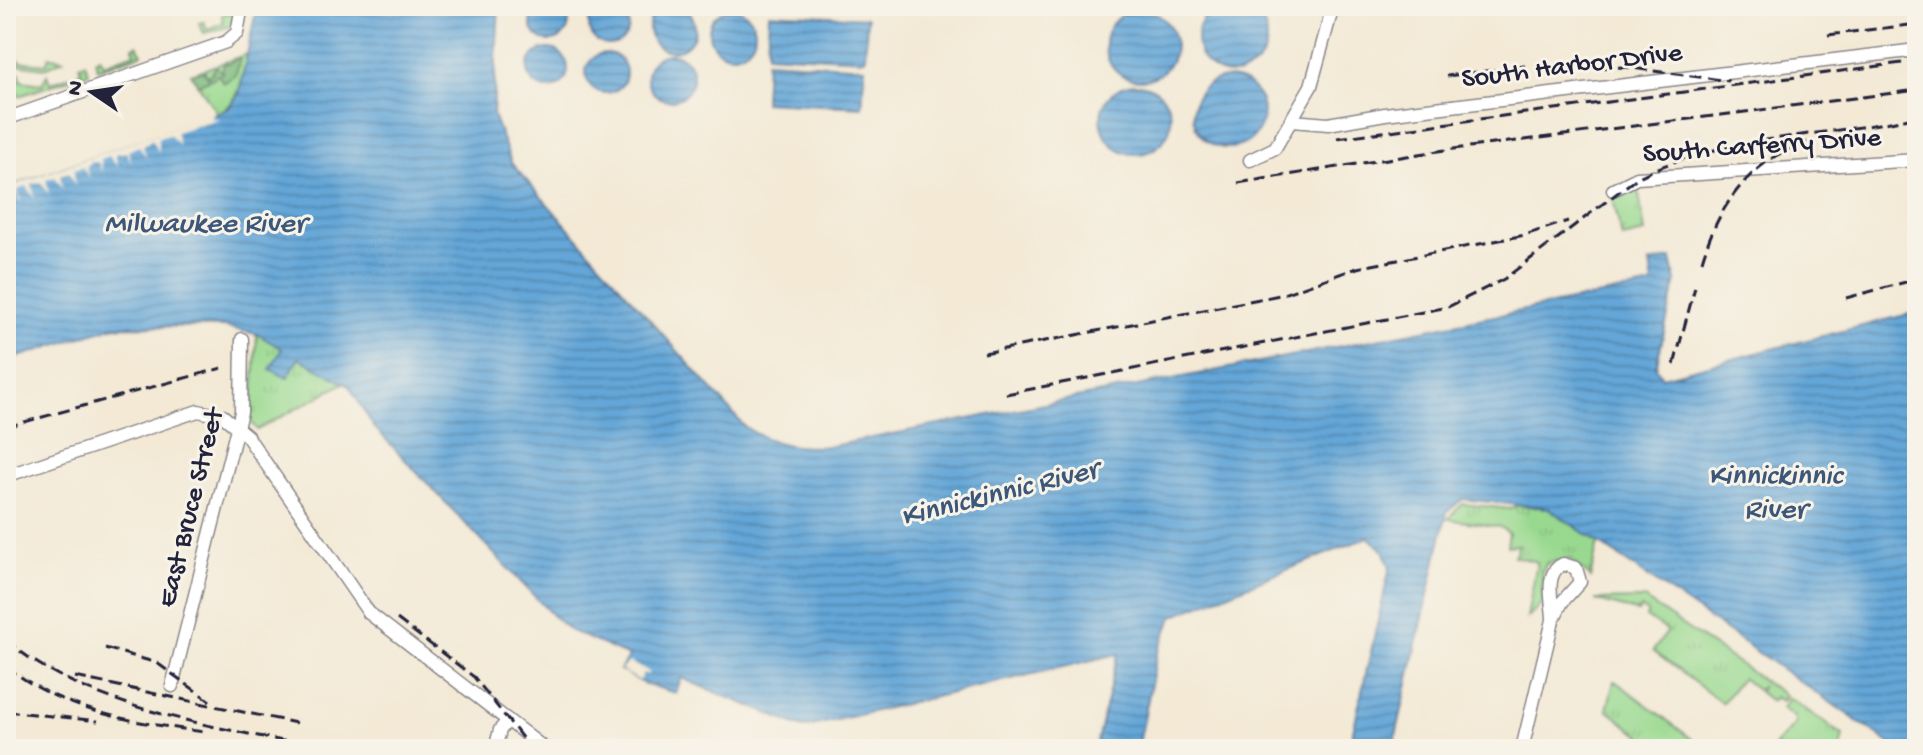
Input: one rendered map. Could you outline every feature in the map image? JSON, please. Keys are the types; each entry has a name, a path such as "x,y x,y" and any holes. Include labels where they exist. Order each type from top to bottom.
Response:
{"street":[{"path":"6,119 226,42 237,33 242,6"},
{"path":"1250,160 1275,148 1311,86 1333,6"},
{"name":"South Harbor Drive","path":"1292,121 1328,124 1385,114 1917,50"},
{"name":"South Carferry Drive","path":"1613,190 1637,178 1917,160"},
{"name":"East Bruce Street","path":"172,686 238,427 243,389 242,339"},
{"path":"6,476 198,411 216,412 238,427 369,613 545,749"},
{"path":"1522,749 1553,620"},
{"path":"495,749 500,730 508,720"}],"green space":[{"path":"231,6 235,6 231,26 204,33 199,23 204,22 207,29 223,23 222,15 230,13"},
{"path":"137,45 142,54 98,69 95,60 100,57 104,64 135,53 133,47"},
{"path":"16,53 18,61 46,64 49,56 63,60 45,68 14,64"},
{"path":"247,54 236,96 232,103 217,113 191,74"},
{"path":"240,57 236,75 223,83 219,75 198,85 191,74 204,70 208,77 216,66 222,73 224,63"},
{"path":"85,63 89,73 19,96 13,77 16,72 20,73 21,81 42,84 47,75 50,83 81,72 79,65"},
{"path":"1638,188 1645,233 1622,238 1613,199"},
{"path":"257,334 344,383 257,430 251,422"},
{"path":"1462,504 1510,509 1519,505 1548,508 1598,543 1590,578 1571,559 1547,563 1542,572 1543,603 1527,618 1537,562 1514,556 1519,545 1507,546 1509,533 1500,527 1448,519"},
{"path":"1644,599 1786,696 1782,701 1774,697 1771,701 1759,692 1761,687 1757,690 1742,678 1722,703 1653,651 1668,631 1646,617 1648,613 1641,608 1638,612 1595,600"},
{"path":"1614,681 1705,749 1658,749 1607,710"},
{"path":"1789,698 1843,735 1840,749 1772,749 1795,724 1795,718 1782,708"}],"water":[{"path":"550,3 563,9 569,22 563,35 550,41 537,35 531,22 537,9"},
{"path":"1232,4 1257,14 1267,39 1257,64 1232,74 1207,64 1197,39 1207,14"},
{"path":"609,5 623,11 629,25 623,39 609,45 595,39 589,25 595,11"},
{"path":"672,5 681,6 688,12 694,19 694,37 688,44 681,50 672,51 663,50 656,44 650,37 649,28 650,19 656,12 663,6"},
{"name":"Kinnickinnic River","path":"257,6 499,6 493,115 512,164 745,427 786,444 831,446 1653,285 1650,263 1671,259 1676,281 1656,367 1662,377 1917,312 1917,749 1898,749 1548,508 1463,499 1447,512 1393,749 1349,749 1390,567 1384,551 1368,537 1173,616 1157,654 1138,749 1095,749 1118,654 803,728 681,678 676,693 645,684 620,670 629,656 571,631 556,619 373,426 349,386 299,358 287,378 270,369 282,349 257,334 224,327 115,326 6,361 6,188 228,109 239,94"},
{"path":"732,9 749,15 755,32 749,49 732,55 715,49 709,32 715,15"},
{"path":"1140,10 1165,20 1175,45 1165,70 1140,80 1115,70 1105,45 1115,20"},
{"path":"769,13 867,18 865,59 767,54"},
{"path":"548,49 562,55 568,69 562,83 548,89 534,83 528,69 534,55"},
{"path":"606,53 620,59 626,73 620,87 606,93 592,87 586,73 592,59"},
{"path":"670,54 687,60 693,77 687,94 670,100 653,94 647,77 653,60"},
{"path":"766,61 865,67 862,107 764,102"},
{"path":"1228,78 1253,88 1263,113 1253,138 1228,148 1203,138 1193,113 1203,88"},
{"path":"1136,84 1161,94 1171,119 1161,144 1136,154 1111,144 1101,119 1111,94"}],"pier":[{"path":"212,113 212,118 221,118 176,132 179,146 170,135 158,138 159,153 152,139 143,146 147,158 139,146 128,151 132,163 126,152 115,154 118,168 109,156 101,159 102,173 98,162 91,162 86,167 90,179 82,167 74,170 75,185 69,172 60,175 63,189 55,177 46,180 49,194 41,182 32,184 35,199 27,186 18,190 21,203 15,192 6,194 6,188"},
{"path":"629,662 649,672 647,675 643,673 640,681 620,670"}],"railway":[{"path":"1828,35 1917,24"},
{"path":"1337,138 1917,61"},
{"path":"1447,76 1525,66"},
{"path":"1582,68 1624,67 1729,81"},
{"path":"1238,183 1438,151 1917,90"},
{"path":"1006,394 1448,307 1504,279 1637,178 1670,163 1739,145 1917,116"},
{"path":"1702,261 1717,222 1739,188 1769,160 1807,142"},
{"path":"984,353 1280,295 1357,268 1525,235 1568,221"},
{"path":"1846,298 1917,279"},
{"path":"1674,365 1695,287"},
{"path":"6,427 222,368"},
{"path":"397,619 474,677 531,749"},
{"path":"6,640 39,664 75,684 114,699 197,723 319,749"},
{"path":"105,648 157,663 210,701"},
{"path":"6,666 28,682 75,704 125,719 204,732"},
{"path":"75,677 296,723"},
{"path":"6,711 98,721"}],"water label":[{"name":"Milwaukee River","path":"205,225"}]}
